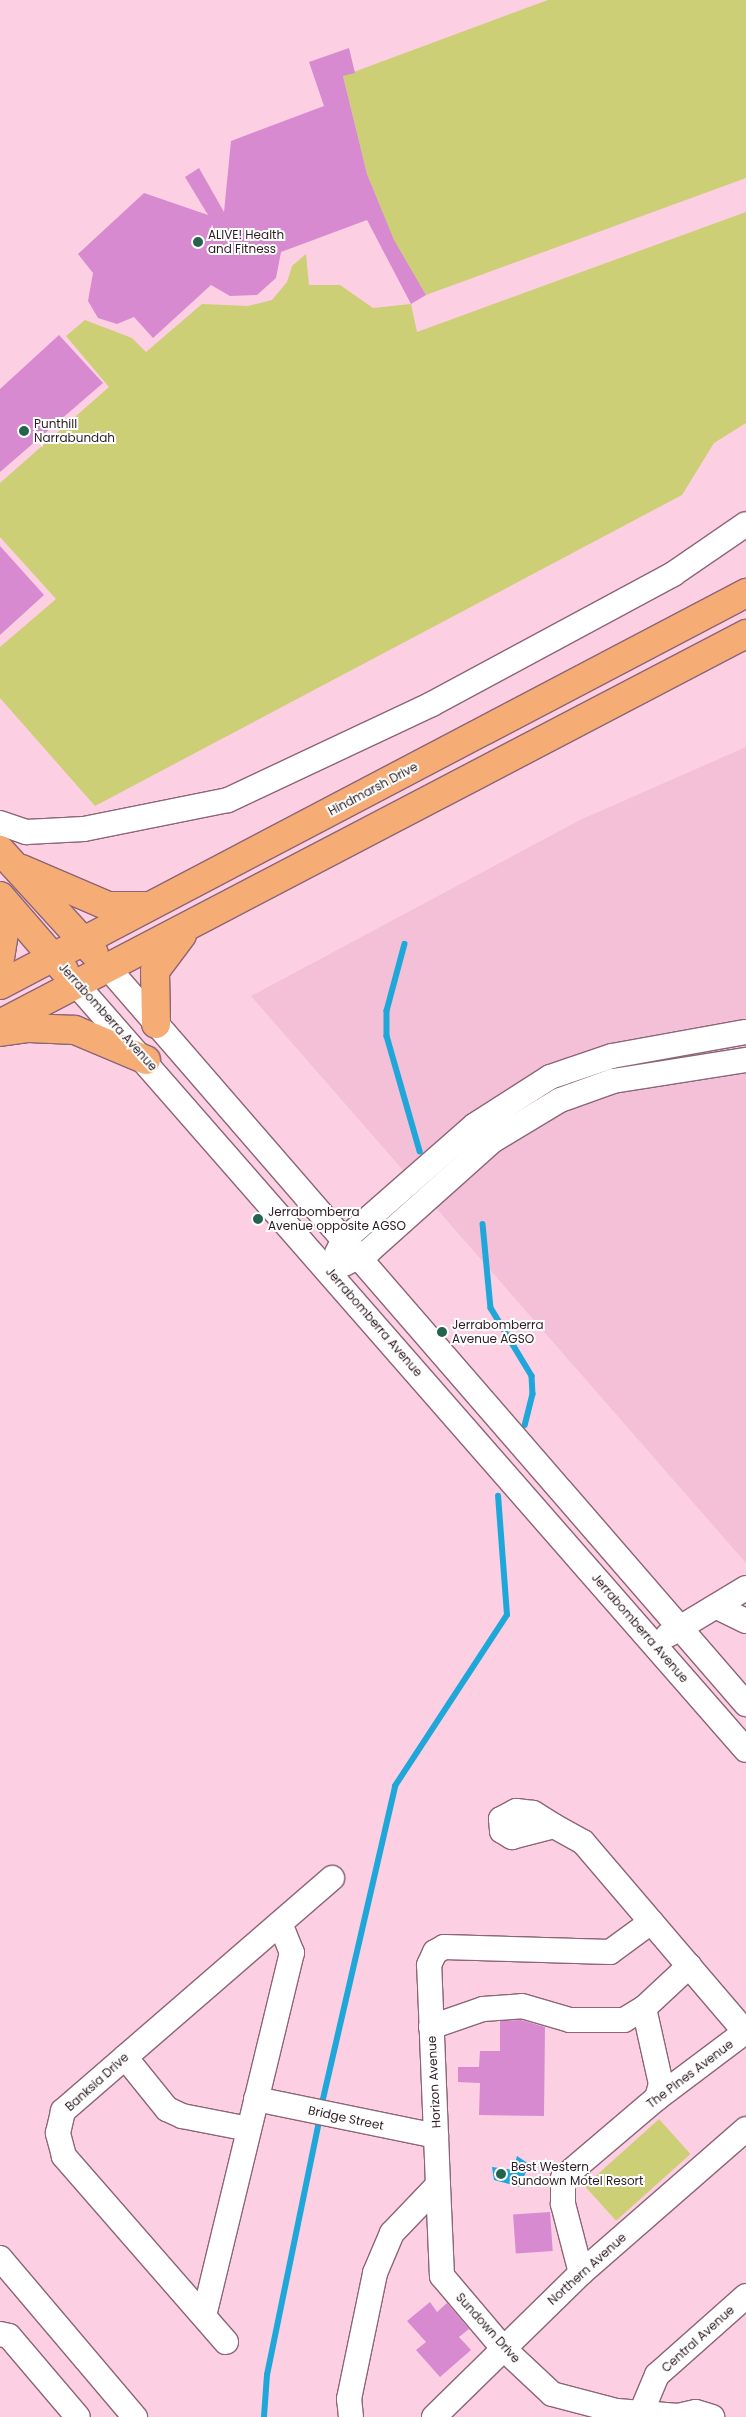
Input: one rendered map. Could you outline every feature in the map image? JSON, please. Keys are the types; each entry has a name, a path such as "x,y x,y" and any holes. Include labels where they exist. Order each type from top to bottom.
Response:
{"main road":[{"name":"Hindmarsh Drive","path":"0,985 82,940 746,593"},
{"path":"0,1024 187,928 746,634"},
{"path":"6,857 108,906 148,906"},
{"path":"6,857 109,968"},
{"name":"Jerrabomberra Avenue","path":"0,896 77,985"},
{"path":"0,911 4,933 0,958"},
{"path":"156,1024 155,971 187,928"},
{"path":"0,1032 29,1028 75,1030 146,1060"}],"street":[{"path":"0,823 26,832 84,829 228,800 432,704 673,574 746,524"},
{"path":"109,968 746,1704"},
{"name":"Jerrabomberra Avenue","path":"77,985 146,1060 746,1750"},
{"path":"329,1271 344,1240 475,1125 550,1077 612,1056 746,1032"},
{"path":"329,1271 359,1258 492,1141 560,1100 613,1081 746,1060"},
{"path":"364,1312 387,1290"},
{"path":"654,1644 680,1627 717,1608 746,1588"},
{"path":"717,1608 746,1621"},
{"name":"The Pines Avenue","path":"554,1826 583,1842 745,2032 657,2098 563,2178 563,2204 581,2273"},
{"name":"Banksia Drive","path":"226,2342 64,2156 58,2133 63,2111 332,1878"},
{"name":"Horizon Avenue","path":"438,2185 429,1965 435,1952 444,1947 610,1952 651,1922"},
{"path":"204,2316 292,1953 280,1923"},
{"path":"431,2027 483,2009 522,2006 579,2020 624,2020 644,2008 689,1966"},
{"path":"644,2008 660,2084 657,2098"},
{"path":"125,2057 167,2109 182,2116 249,2129"},
{"name":"Bridge Street","path":"256,2099 436,2136"},
{"name":"Northern Avenue","path":"440,2415 503,2348 581,2273 746,2129"},
{"path":"351,2417 349,2399 375,2272 392,2233 438,2185"},
{"name":"Sundown Drive","path":"438,2185 442,2276 503,2348 552,2394 616,2414 641,2413 679,2416 696,2412 712,2417"},
{"path":"0,2259 135,2417"},
{"name":"Central Avenue","path":"641,2413 658,2375 746,2296"},
{"path":"0,2334 9,2336 78,2417"},
{"path":"552,2394 565,2417"}],"shaded area":[{"path":"746,747 746,1563 251,996 580,820"}],"green space":[{"path":"548,0 746,0 746,178 426,295 394,241 367,174 343,76"},
{"path":"746,212 746,423 714,443 682,495 95,806 0,698 0,647 56,599 0,537 0,483 109,387 66,336 85,320 132,338 146,352 202,304 248,306 272,300 287,282 292,266 306,254 309,285 340,285 373,308 411,304 417,332"},
{"path":"659,2119 690,2154 616,2221 585,2186"}],"water":[{"path":"517,2156 529,2164 520,2187 494,2180 492,2167 513,2170"}],"building":[{"path":"349,48 355,73 343,76 367,174 394,240 426,295 411,304 367,220 281,252 276,278 257,295 230,296 211,285 153,338 134,317 117,324 98,318 88,301 93,273 78,254 144,193 208,215 185,177 199,168 224,212 231,141 324,106 309,62"},
{"name":"Punthill Narrabundah","path":"59,335 103,383 0,472 0,389"},
{"path":"0,546 44,595 0,635"},
{"path":"521,2020 545,2027 544,2116 479,2115 480,2083 458,2082 458,2067 479,2067 480,2051 500,2051 500,2021"},
{"path":"550,2212 553,2251 516,2253 513,2215"},
{"path":"430,2302 437,2312 447,2303 469,2329 459,2337 471,2350 440,2377 416,2350 426,2342 407,2321"}],"waterway":[{"path":"405,944 387,1011 387,1036 420,1151"},
{"path":"483,1224 491,1308 532,1376 533,1394 525,1425"},
{"path":"323,2099 395,1786 507,1615 498,1496"},
{"path":"264,2417 267,2375 318,2126"}],"place":[{"name":"ALIVE! Health and Fitness","path":"198,242"},
{"name":"Punthill Narrabundah","path":"24,431"},
{"name":"Jerrabomberra Avenue opposite AGSO","path":"258,1219"},
{"name":"Jerrabomberra Avenue AGSO","path":"442,1332"},
{"name":"Best Western Sundown Motel Resort","path":"501,2174"}]}
